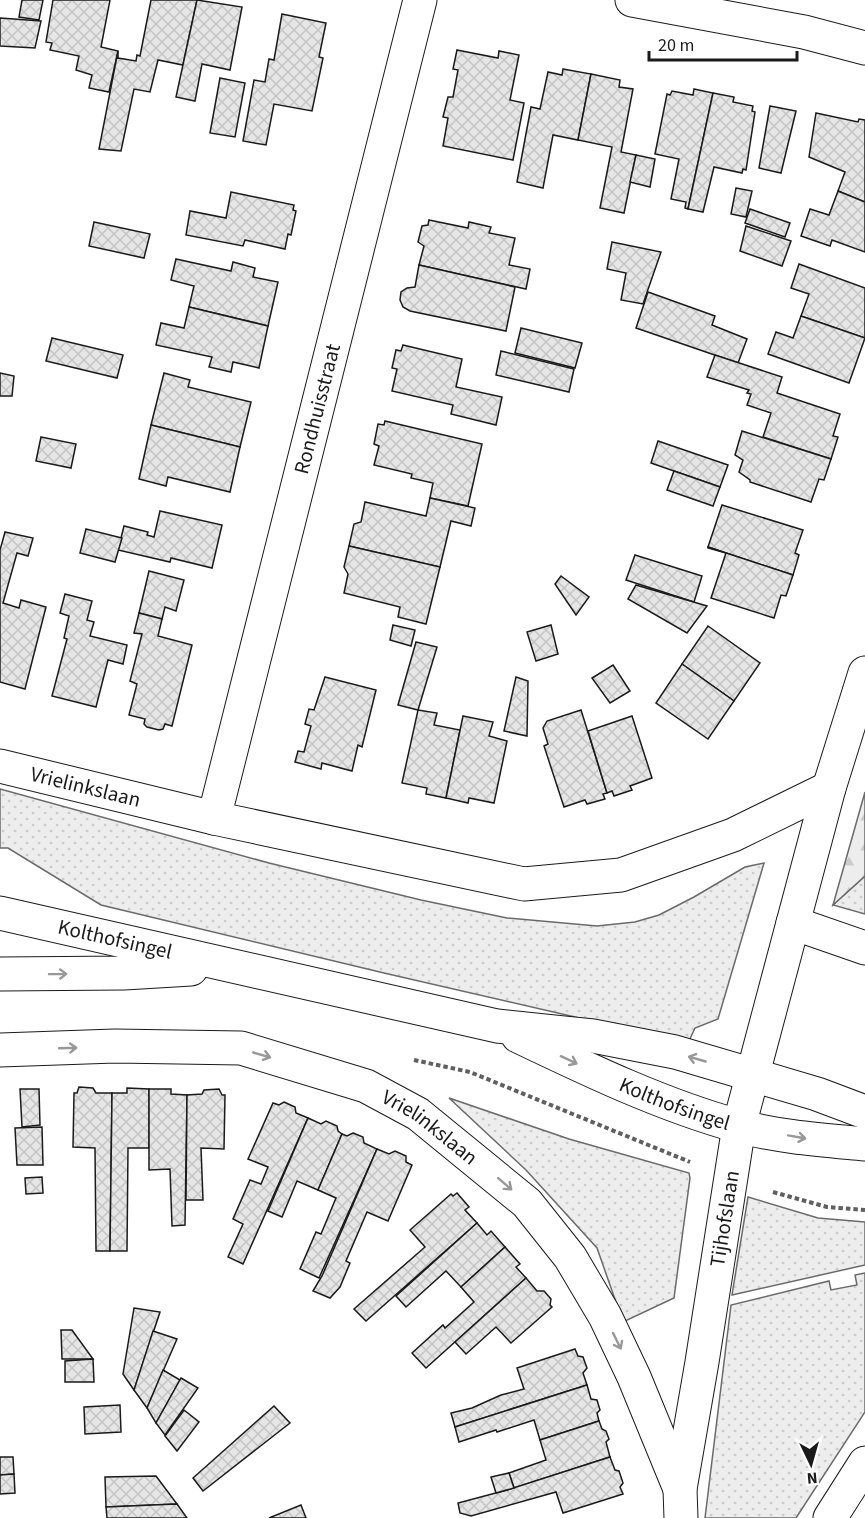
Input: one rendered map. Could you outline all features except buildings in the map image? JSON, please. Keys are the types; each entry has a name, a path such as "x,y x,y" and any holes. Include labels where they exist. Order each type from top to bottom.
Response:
{"street":[{"name":"Rondhuisstraat","path":"214,818 420,0"},
{"path":"632,0 804,32 865,48"},
{"name":"Tijhofslaan","path":"680,1504 739,1126 829,788 865,673"},
{"name":"Vrielinkslaan","path":"0,766 214,818 524,884 621,874 733,835 829,788"},
{"name":"Kolthofsingel","path":"0,913 497,1026 593,1036 675,1052 818,1094 865,1112"},
{"path":"793,923 865,948"},
{"name":"Kolthofsingel","path":"0,974 124,973 231,966"},
{"name":"Kolthofsingel","path":"497,1026 574,1063 661,1100 739,1126 808,1138 865,1144"},
{"name":"Vrielinkslaan","path":"5,1050 115,1046 241,1048 366,1086 418,1114 527,1203 570,1257 605,1316 630,1366 680,1504"},
{"path":"830,1518 865,1463"}],"path":[{"path":"730,1179 827,1207 865,1210"}],"green space":[{"path":"0,789 269,863 421,900 507,918 597,926 635,922 659,915 745,867 764,863 718,1019 695,1028 688,1043 101,905 8,848 0,848"},
{"path":"865,792 865,876 833,905"},
{"path":"865,876 865,914 833,905"},
{"path":"449,1098 569,1139 689,1173 674,1298 623,1322 597,1248 526,1170"},
{"path":"748,1197 818,1218 865,1222 865,1265 732,1295"},
{"path":"865,1273 865,1412 796,1518 705,1518 731,1305 829,1281 831,1290 857,1285 855,1275"}]}
